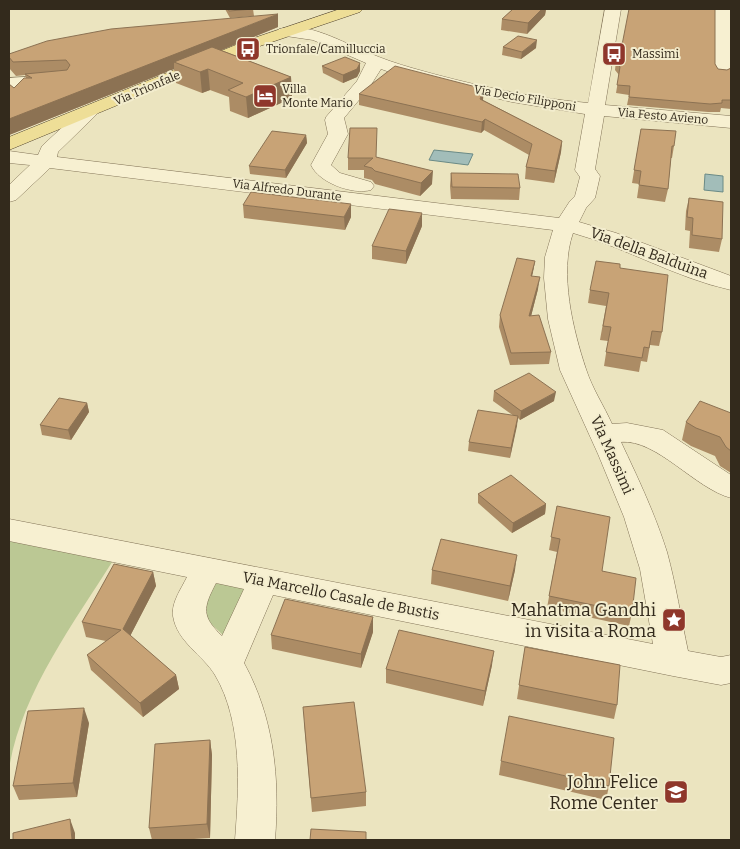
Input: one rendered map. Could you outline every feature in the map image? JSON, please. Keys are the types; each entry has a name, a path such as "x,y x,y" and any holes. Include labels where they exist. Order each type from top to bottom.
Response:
{"main road":[{"name":"Via Trionfale","path":"9,144 91,111 285,26 349,9"},
{"name":"Via Trionfale","path":"285,26 355,9"},
{"path":"269,22 285,26"}],"street":[{"name":"Via Massimi","path":"613,9 585,170 590,176 585,198 571,215 558,243 556,278 560,319 573,370 647,538 657,573 673,662"},
{"path":"723,9 724,72"},
{"name":"Via Decio Filipponi","path":"285,26 317,36 375,61 428,78 541,103 595,109"},
{"path":"375,61 359,91 348,100 335,117 334,120 338,134 321,166 323,172 330,176 400,196"},
{"path":"9,83 62,79"},
{"name":"Via Festo Avieno","path":"595,109 731,122"},
{"path":"9,196 46,161 49,150 91,111"},
{"name":"Via Alfredo Durante","path":"9,156 571,215"},
{"name":"Via della Balduina","path":"571,215 600,234 675,265 731,282"},
{"path":"602,434 627,432 653,437 731,488"},
{"name":"Via Marcello Casale de Bustis","path":"9,530 207,571 264,580 673,662"},
{"path":"207,571 191,604 190,618 194,627 226,664 243,701 255,749 257,826 255,840"},
{"path":"226,664 264,580"},
{"path":"673,662 728,673"}],"green space":[{"path":"9,539 91,551 114,559 66,634 37,686 15,741 9,769"},
{"path":"222,582 249,587 225,637 207,620 204,603 213,585"}],"water":[{"path":"434,150 473,154 468,165 429,160"},
{"path":"705,174 723,176 723,192 704,190"}],"building":[{"path":"228,9 253,9 229,11"},
{"path":"513,9 542,9 528,23 502,19"},
{"path":"629,9 715,9 715,64 718,69 727,70 731,68 731,100 722,100 722,103 710,104 629,97 630,86 617,85 620,67 616,61 622,45"},
{"path":"278,14 9,119 9,84 14,88 24,78 32,78 25,74 67,70 70,65 66,60 13,62 9,54 47,41 111,29"},
{"path":"518,36 537,40 522,52 503,47"},
{"path":"212,47 291,77 246,97 228,90 243,83 208,69 200,72 174,62"},
{"path":"345,57 360,63 357,69 343,75 322,66"},
{"path":"395,66 484,89 480,99 562,141 555,171 526,167 532,144 485,119 482,122 359,94"},
{"path":"350,128 377,128 376,157 433,171 421,183 375,171 364,166 373,158 348,158"},
{"path":"641,129 676,131 674,146 672,146 668,189 639,185 641,171 634,170"},
{"path":"272,131 306,135 285,170 249,166"},
{"path":"451,173 518,174 520,188 452,187"},
{"path":"251,192 351,204 344,217 243,205"},
{"path":"689,198 723,202 722,239 692,235 693,218 687,217"},
{"path":"389,209 422,213 406,251 372,246"},
{"path":"517,258 535,261 531,276 540,277 529,316 539,315 551,352 511,353 500,315"},
{"path":"596,261 620,264 620,268 668,275 662,332 652,331 649,348 644,347 642,358 606,352 611,327 603,326 609,293 590,290"},
{"path":"529,373 556,392 521,411 494,391"},
{"path":"59,398 87,403 68,430 40,425"},
{"path":"700,401 731,413 731,451 720,437 686,422"},
{"path":"478,410 518,416 511,448 469,442"},
{"path":"511,475 546,504 513,523 478,494"},
{"path":"557,506 610,517 602,571 636,578 632,613 549,596 560,539 551,537"},
{"path":"441,539 517,555 510,586 432,570"},
{"path":"114,564 153,572 123,629 176,675 140,703 87,655 121,630 82,622"},
{"path":"285,599 373,617 361,654 271,635"},
{"path":"399,630 494,651 485,691 386,669"},
{"path":"525,647 620,665 617,705 519,685"},
{"path":"354,702 366,792 311,798 303,707"},
{"path":"84,708 73,783 13,786 28,711"},
{"path":"509,716 614,738 609,786 501,761"},
{"path":"210,740 207,824 149,828 155,744"},
{"path":"70,819 72,840 13,840 13,833"},
{"path":"311,829 366,832 366,840 310,840"}],"place":[{"name":"Trionfale/Camilluccia","path":"248,49"},
{"name":"Massimi","path":"614,54"},
{"name":"Villa Monte Mario","path":"265,96"},
{"name":"Mahatma Gandhi in visita a Roma","path":"674,620"},
{"name":"John Felice Rome Center","path":"676,792"}]}
